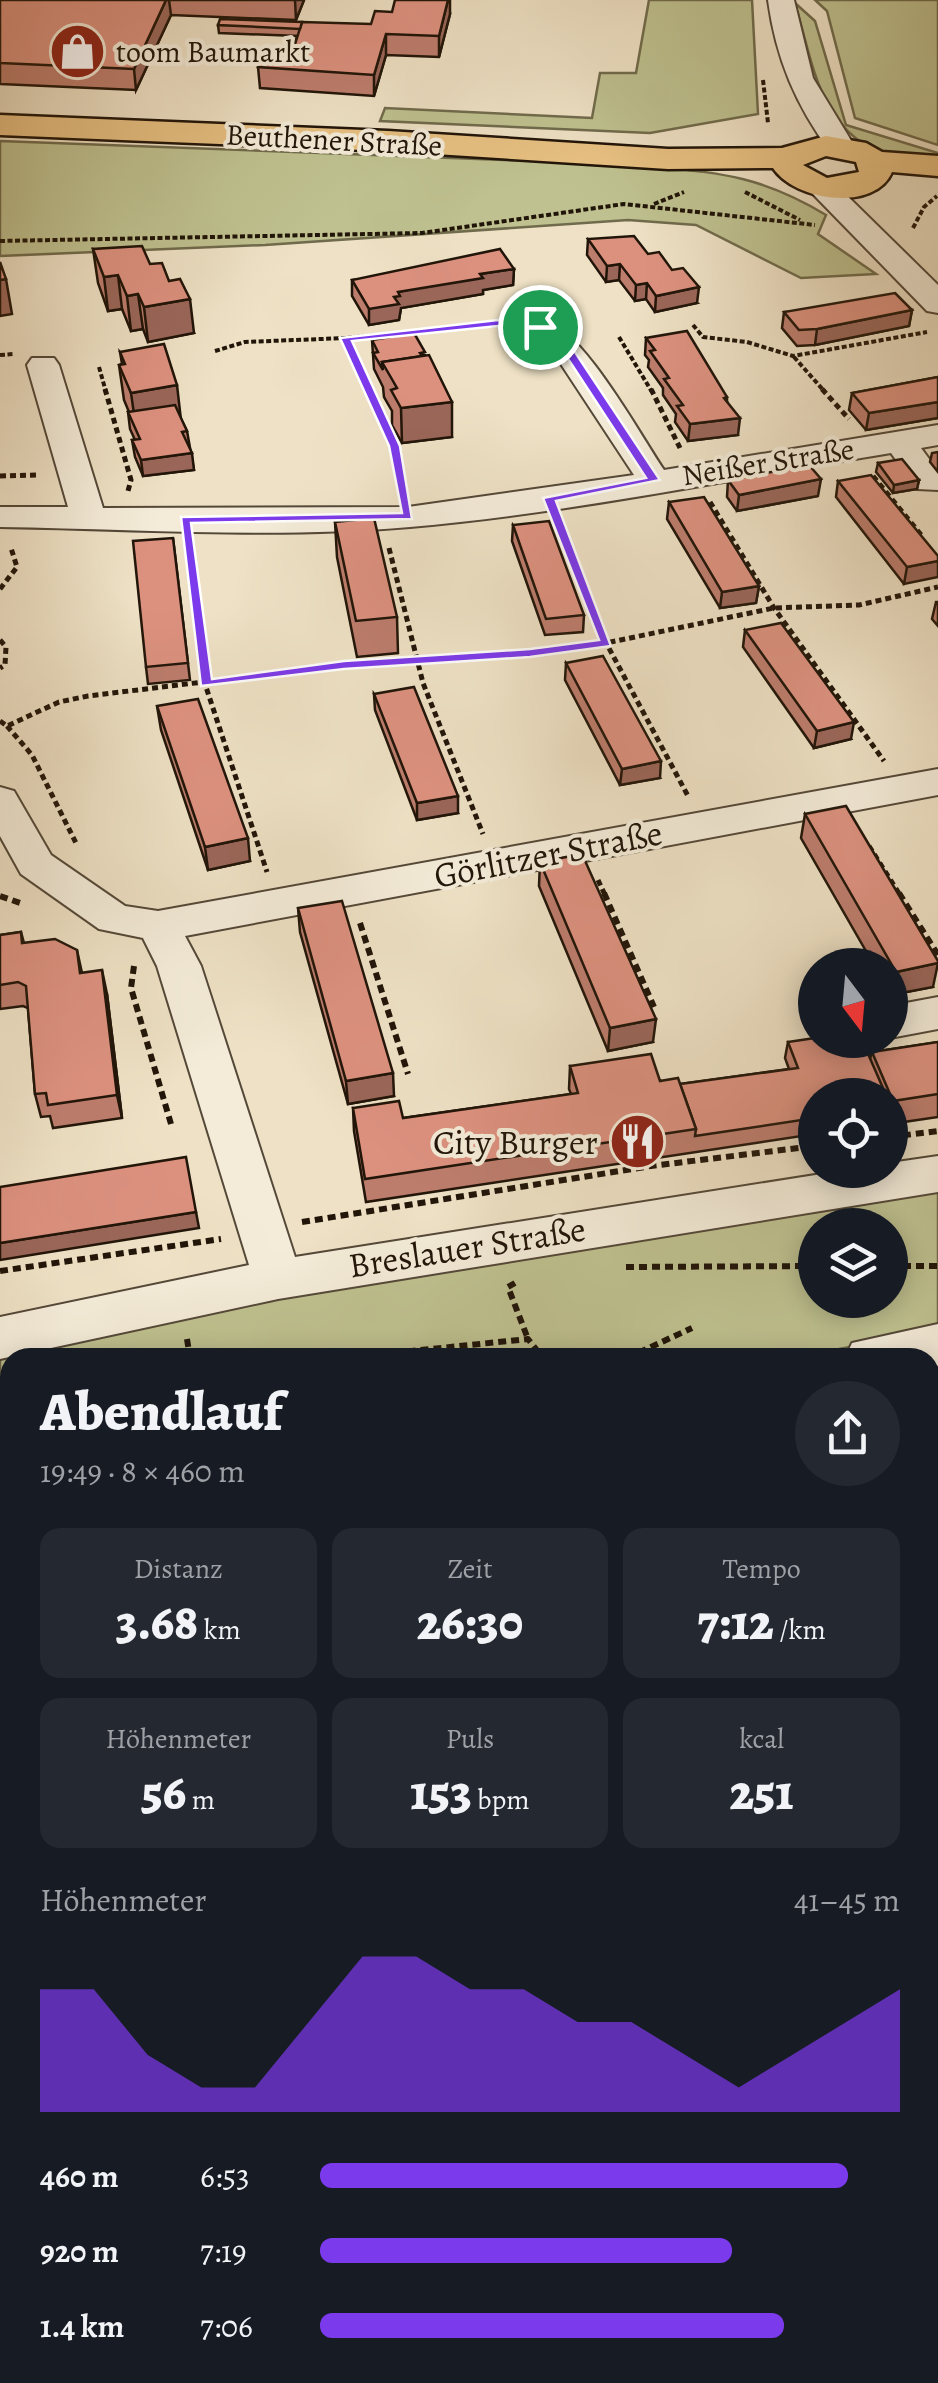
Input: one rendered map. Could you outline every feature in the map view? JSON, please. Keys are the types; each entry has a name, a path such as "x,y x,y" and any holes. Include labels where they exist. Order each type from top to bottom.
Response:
{"main road":[{"name":"Beuthener Straße","path":"0,125 388,141 668,159 698,166 793,160"},
{"path":"793,160 841,147 871,174 938,176"},
{"path":"793,160 821,186 871,174 938,166"}],"street":[{"path":"782,0 785,33 798,84 841,147"},
{"path":"793,160 801,136 790,101 798,84"},
{"path":"871,174 880,239"},
{"path":"821,186 857,224 880,239 938,304"},
{"path":"540,327 565,346 654,480"},
{"path":"43,365 106,517"},
{"name":"Neißer Straße","path":"4,528 106,517 395,517 549,498 693,474 856,440 899,442 938,435"},
{"path":"899,442 929,482"},
{"name":"Görlitzer Straße","path":"163,933 351,891 938,782"},
{"path":"0,800 18,873 114,919 163,933 278,1279"},
{"path":"908,1019 938,1013"},
{"name":"Breslauer Straße","path":"0,1338 278,1279 488,1242 938,1174"}],"path":[{"path":"651,206 692,189"},
{"path":"744,192 806,223"},
{"path":"918,238 912,225 924,207 938,196"},
{"path":"0,241 422,232 624,204 824,226"},
{"path":"215,351 246,342 346,338 498,323 540,327"},
{"path":"693,325 703,337 747,342 794,356 938,330"},
{"path":"619,337 643,372 693,474 774,608 891,770 896,790"},
{"path":"346,338 394,446 395,517 416,661 487,844"},
{"path":"794,356 926,542"},
{"path":"99,367 131,480 106,517"},
{"path":"549,498 606,643 706,824"},
{"path":"185,520 206,684 270,884"},
{"path":"0,589 17,567 4,528"},
{"path":"7,726 59,702 344,665 606,643 774,608 859,605 938,587"},
{"path":"0,640 6,647 5,664 0,668"},
{"path":"0,721 32,755 84,858"},
{"path":"840,800 938,955"},
{"path":"582,848 654,1007"},
{"path":"351,891 408,1074"},
{"path":"163,933 136,948 131,988 171,1124"},
{"path":"908,1135 938,1131"},
{"path":"0,1271 172,1248 264,1229 651,1166 798,1148"},
{"path":"908,1266 938,1266"},
{"path":"528,1274 508,1287 535,1348"},
{"path":"649,1348 692,1328"},
{"path":"440,1348 528,1339"}],"green space":[{"path":"649,0 752,0 758,114 650,133 380,121 385,108 592,118 600,73 636,73"},
{"path":"815,0 938,0 938,145 855,118 827,11"},
{"path":"795,3 815,21 846,125 938,153 938,161 890,157 866,146 848,131 823,95"},
{"path":"0,141 640,165 715,174 758,183 826,215 818,234 876,274 801,278 696,225 628,220 265,245 0,256"},
{"path":"938,1190 938,1331 844,1348 38,1348 432,1264 798,1210 798,1318 908,1318 908,1208 815,1208"}],"building":[{"name":"toom Baumarkt","path":"0,0 166,0 134,69 0,63"},
{"path":"395,0 448,0 439,36 386,34 374,75 258,67 262,56 291,57 302,22 371,24 375,11 392,12"},
{"path":"220,19 302,22 300,29 218,25"},
{"path":"634,236 648,254 659,252 672,270 683,268 699,287 656,296 647,283 636,285 620,264 607,266 588,239"},
{"path":"142,246 150,264 162,263 169,281 180,279 190,299 144,307 138,294 127,296 118,275 104,277 93,249"},
{"path":"500,249 514,269 398,292 400,296 394,297 399,304 369,309 352,280"},
{"path":"895,293 912,310 799,330 784,312"},
{"path":"687,331 727,397 724,398 740,418 690,424 677,406 683,405 664,379 669,378 650,351 655,350 646,338"},
{"path":"414,333 425,352 420,353 422,356 382,362 383,370 373,353 378,352 372,340"},
{"path":"164,344 177,385 131,393 119,365 125,364 120,352"},
{"path":"429,355 452,402 401,408 391,390 397,388 382,362"},
{"path":"938,377 938,402 869,413 852,393"},
{"path":"175,405 192,453 141,460 132,440 140,439 128,412"},
{"path":"902,459 919,480 894,485 878,463"},
{"path":"809,465 821,479 739,495 728,480"},
{"path":"871,475 938,556 938,561 907,567 838,481"},
{"path":"704,497 759,586 722,592 669,502"},
{"path":"374,518 397,617 356,621 335,522"},
{"path":"549,521 584,615 546,619 513,525"},
{"path":"173,538 188,663 146,667 133,541"},
{"path":"781,623 854,722 817,731 745,630"},
{"path":"603,656 661,761 622,769 566,663"},
{"path":"414,687 458,796 417,803 374,694"},
{"path":"198,699 248,838 205,847 157,706"},
{"path":"846,806 938,963 908,969 908,948 882,948 805,814"},
{"path":"582,854 656,1019 610,1028 540,862"},
{"path":"342,901 393,1073 346,1081 298,908"},
{"path":"21,932 22,943 55,939 77,950 80,973 102,970 117,1095 48,1105 46,1093 35,1094 26,986 18,982 0,985 0,935"},
{"path":"798,1041 798,1058 870,1058 879,1078 798,1078 798,1121 695,1136 680,1084 798,1068 788,1042"},
{"path":"938,1042 938,1094 908,1099 908,1078 883,1078 875,1058 908,1058 908,1047"},
{"path":"651,1054 660,1081 678,1078 696,1129 365,1179 353,1108 399,1101 403,1118 578,1093 570,1066"},
{"path":"186,1157 196,1212 0,1243 0,1187"}],"place":[{"name":"toom Baumarkt","path":"77,52"},
{"name":"City Burger","path":"637,1142"}],"route":[{"path":"498,323 540,327 565,346 654,480 549,498 606,643 530,653 344,665 206,684 185,520 408,517 394,446 346,338 498,323"}]}
